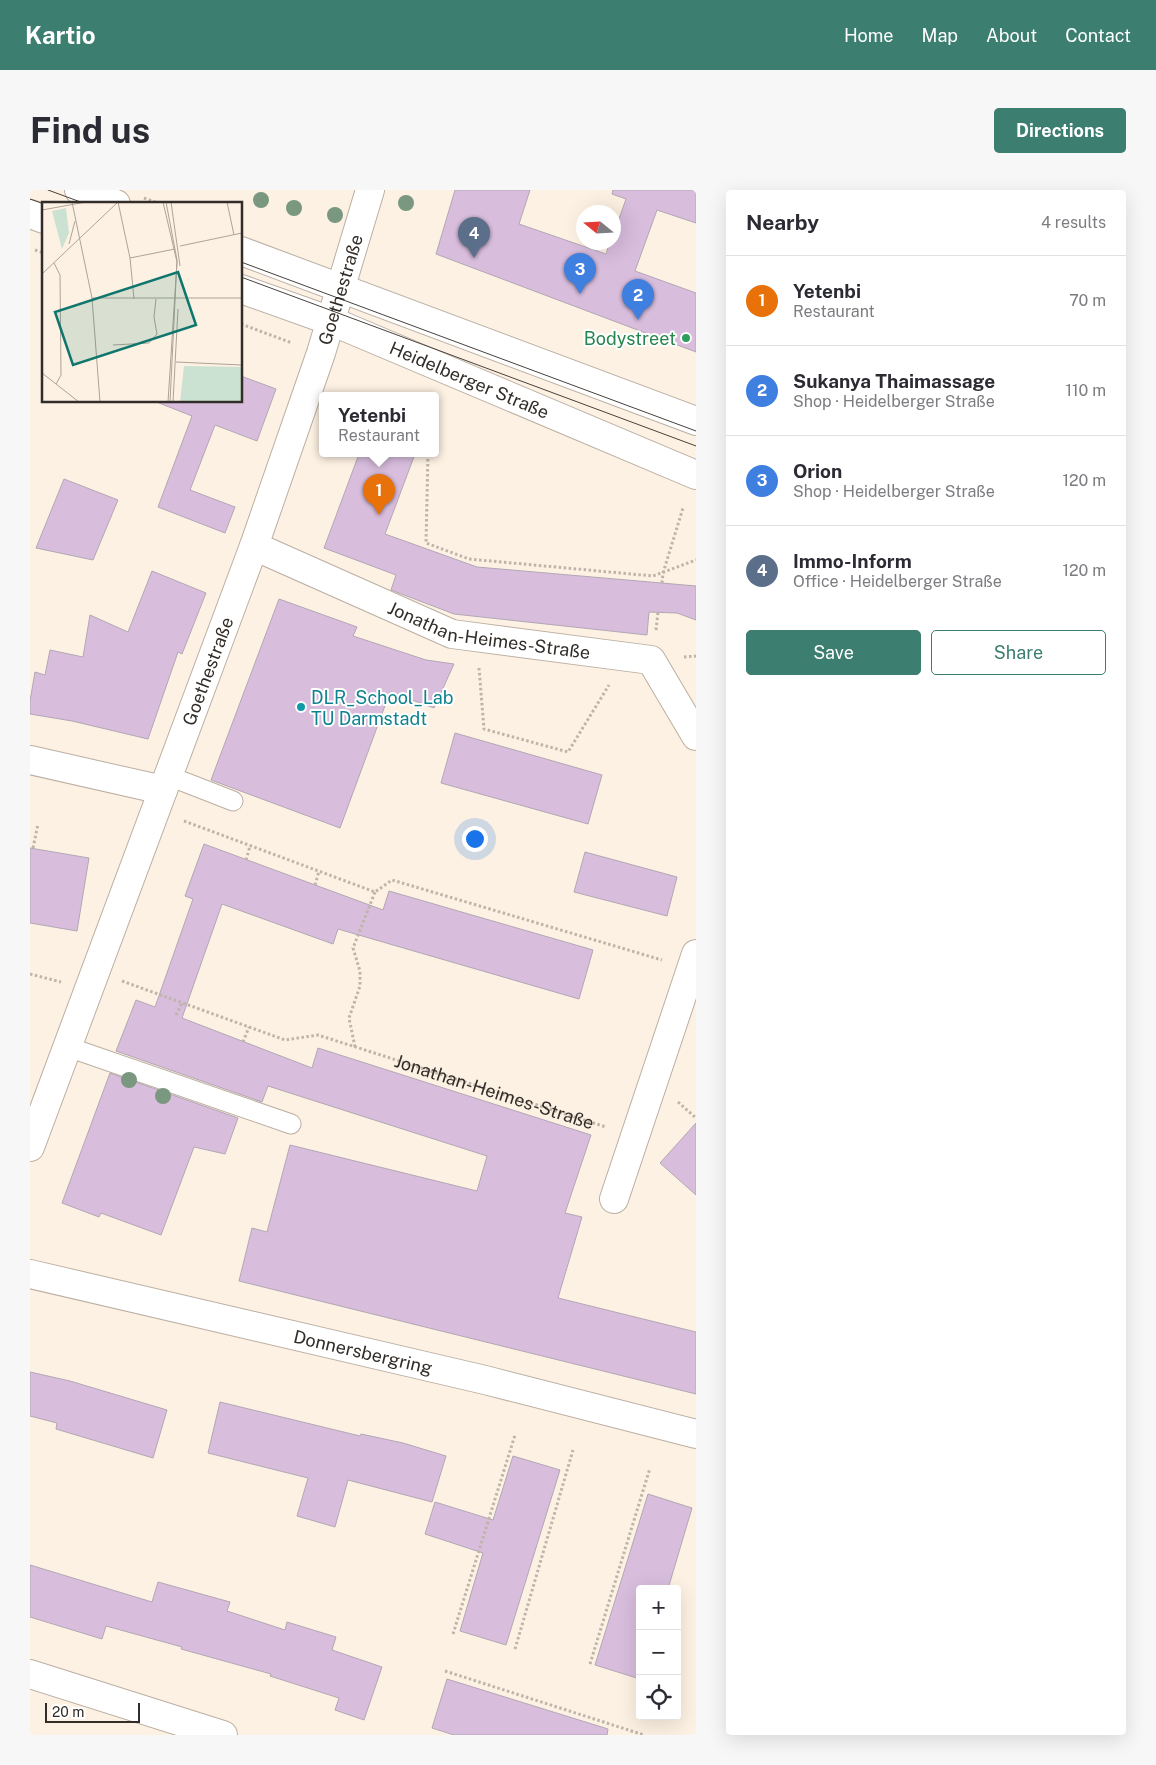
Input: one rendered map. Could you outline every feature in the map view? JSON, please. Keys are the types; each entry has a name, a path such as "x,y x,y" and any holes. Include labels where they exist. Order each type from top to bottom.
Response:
{"street":[{"path":"79,190 111,202"},
{"name":"Goethestraße","path":"32,1134 68,1047 254,546 331,320 370,190"},
{"path":"30,214 42,218"},
{"name":"Heidelberger Straße","path":"242,250 696,420"},
{"name":"Heidelberger Straße","path":"242,289 331,320 696,475"},
{"name":"Jonathan-Heimes-Straße","path":"254,546 452,634 652,660 696,736"},
{"path":"30,760 166,783"},
{"path":"614,1198 693,961"},
{"name":"Donnersbergring","path":"30,1274 485,1380 696,1434"},
{"path":"30,1674 223,1735"}],"lane":[{"path":"166,783 233,801"},
{"path":"68,1047 291,1124"}],"path":[{"path":"428,457 426,544 469,559 653,576 696,560"},
{"path":"662,583 663,573 683,508"},
{"path":"476,638 484,729 568,752 627,657"},
{"path":"177,818 374,892"},
{"path":"33,848 38,824"},
{"path":"246,860 250,846"},
{"path":"315,885 319,871"},
{"path":"355,1047 349,1018 360,986 360,971 353,948 374,892 392,880 693,961"},
{"path":"32,974 66,983"},
{"name":"Jonathan-Heimes-Straße","path":"117,979 285,1040 318,1035 597,1125 636,1133"},
{"path":"176,1015 182,1002"},
{"path":"243,1042 249,1027"},
{"path":"453,1634 515,1435"},
{"path":"515,1649 573,1450"},
{"path":"590,1664 650,1468"},
{"path":"445,1671 644,1735"}],"building":[{"path":"455,190 530,190 519,224 576,244 576,250 594,250 606,254 607,250 621,250 621,213 626,199 612,194 613,190 696,190 696,223 657,210 635,271 696,293 696,352 436,254"},
{"path":"242,376 276,389 257,441 215,425 190,490 235,507 225,533 158,507 192,416 159,403 242,402"},
{"path":"358,457 414,457 385,534 477,567 696,586 696,620 677,613 649,612 647,635 454,614 391,590 396,575 324,548"},
{"path":"64,479 118,500 93,560 36,548"},
{"path":"152,571 206,593 182,654 178,652 148,739 72,721 30,714 30,701 35,672 45,675 50,650 83,657 90,615 128,632"},
{"path":"279,599 357,627 353,636 426,660 454,664 434,708 390,692 340,828 211,780"},
{"path":"455,733 602,775 588,824 441,783"},
{"path":"204,844 383,910 389,891 593,950 579,999 338,929 333,944 222,904 182,1018 312,1068 318,1048 591,1135 565,1213 582,1217 558,1298 696,1332 696,1394 239,1281 252,1228 267,1232 290,1145 477,1191 487,1156 268,1086 262,1102 116,1051 136,1000 155,1007 193,899 185,896"},
{"path":"30,848 89,858 77,931 30,923"},
{"path":"585,852 677,877 667,916 574,892"},
{"path":"110,1073 238,1118 225,1154 194,1147 161,1235 101,1213 99,1217 62,1203"},
{"path":"696,1123 696,1195 660,1163"},
{"path":"30,1372 70,1381 167,1410 153,1458 56,1429 57,1423 30,1416"},
{"path":"220,1402 360,1436 361,1434 403,1443 446,1456 432,1502 348,1480 335,1527 297,1516 308,1478 208,1453"},
{"path":"513,1456 560,1470 506,1645 460,1631 483,1553 425,1534 435,1502 493,1520"},
{"path":"648,1494 692,1508 669,1585 636,1585 636,1678 595,1665"},
{"path":"30,1565 152,1602 158,1582 230,1602 227,1611 285,1630 287,1622 336,1637 332,1650 382,1667 364,1720 335,1710 339,1698 270,1676 271,1674 106,1626 102,1639 30,1617"},
{"path":"447,1679 608,1729 607,1735 454,1735 432,1728"}],"tram line":[{"path":"48,190 81,202"},
{"path":"30,199 42,203"},
{"path":"242,262 696,431"},
{"path":"242,277 696,446"}],"place":[{"name":"Immo-Inform","path":"474,258"},
{"name":"Orion","path":"580,294"},
{"name":"Sukanya Thaimassage","path":"638,320"},
{"name":"Bodystreet","path":"686,338"},
{"name":"Yetenbi","path":"379,515"},
{"name":"DLR_School_Lab TU Darmstadt","path":"301,707"}]}
